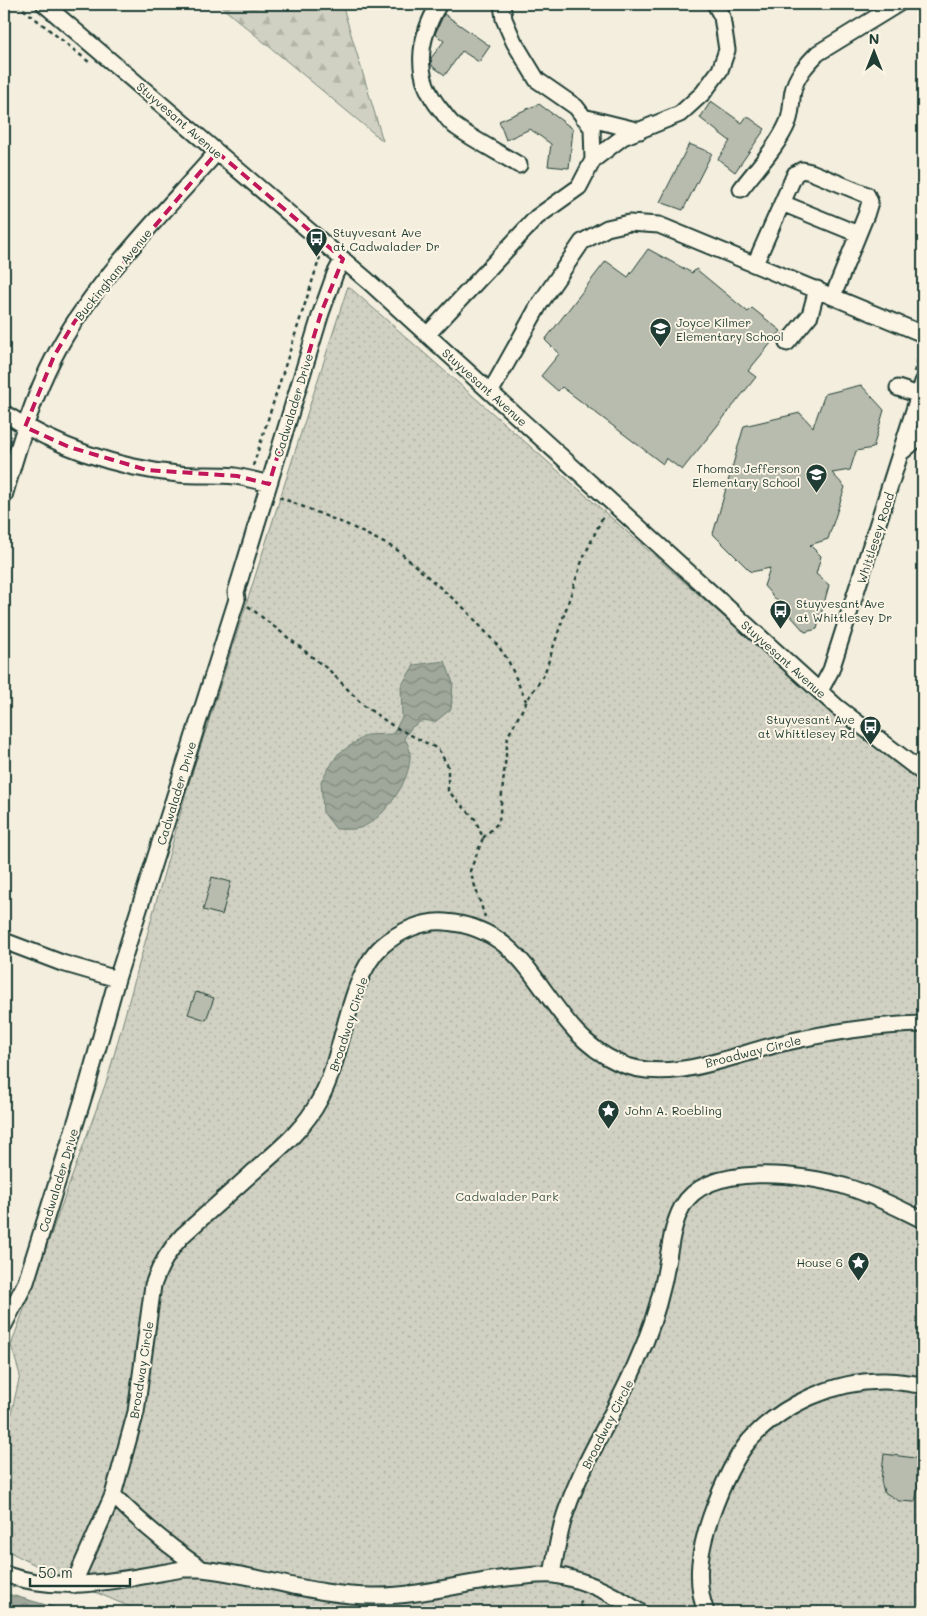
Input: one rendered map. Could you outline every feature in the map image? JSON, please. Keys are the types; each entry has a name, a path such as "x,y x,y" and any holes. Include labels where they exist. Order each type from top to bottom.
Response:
{"street":[{"name":"Stuyvesant Avenue","path":"44,4 343,259 491,391 820,691 923,772"},
{"path":"439,4 430,18 422,43 423,76 429,96 455,126 519,165"},
{"path":"502,4 504,20 514,42 537,80 576,107 592,128 594,160"},
{"path":"428,335 537,217 580,188 594,160 623,137 680,114 703,93 720,70 727,50 722,17 715,4"},
{"path":"741,189 780,137 788,121 795,85 809,62 818,53 898,4"},
{"path":"583,116 640,131"},
{"name":"Buckingham Avenue","path":"4,496 25,427 50,364 75,321 115,269 217,152"},
{"path":"755,264 795,174 802,170 819,175 867,195 870,202 833,296"},
{"path":"782,203 858,234"},
{"path":"491,391 540,305 582,242 607,228 629,223 659,224 923,334"},
{"name":"Cadwalader Drive","path":"4,1324 26,1282 88,1083 117,979 237,598 236,592 321,313 335,274 343,259"},
{"path":"787,343 810,315 817,289"},
{"path":"898,388 921,399"},
{"name":"Whittlesey Road","path":"820,691 831,670 921,399"},
{"path":"4,413 25,427 69,448 147,470 248,479 268,488"},
{"path":"903,451 923,434"},
{"name":"Broadway Circle","path":"73,1585 113,1495 136,1412 154,1285 160,1267 169,1250 182,1236 291,1139 308,1118 328,1084 358,985 374,955 384,945 412,928 440,922 470,926 495,937 521,959 566,1023 582,1039 614,1061 647,1071 677,1070 781,1043 847,1030 885,1025 923,1024"},
{"path":"4,941 62,963 117,979"},
{"name":"Broadway Circle","path":"552,1575 566,1510 576,1485 630,1378 647,1338 663,1285 677,1218 691,1195 706,1184 721,1179 750,1176 783,1176 816,1179 878,1198 923,1220"},
{"path":"706,1612 699,1585 700,1557 704,1535 722,1489 748,1442 782,1413 818,1394 838,1388 886,1381 923,1385"},
{"path":"113,1495 141,1523 170,1547 202,1568"},
{"path":"4,1574 34,1583 73,1585 202,1568 329,1592 378,1596 411,1594 492,1579 552,1575 588,1585 618,1598 640,1612"}],"path":[{"path":"17,4 93,66"},
{"path":"248,479 262,443 321,256"},
{"path":"268,488 396,549 466,610 498,646 508,660 526,701"},
{"path":"495,937 486,921 470,871 483,838 499,822 508,736 526,701 544,675 582,561 605,512"},
{"path":"237,598 270,621 330,671 363,705 393,726 438,749 448,766 448,791 476,819 483,838"},
{"path":"580,1612 579,1606 602,1612"}],"highlighted area":[{"path":"217,152 343,259 321,313 269,484 237,476 147,470 69,447 25,427 54,356 75,321"}],"green space":[{"path":"218,4 342,4 383,141"},
{"name":"Cadwalader Park","path":"348,286 816,698 923,784 923,1612 142,1612 57,1576 4,1549 4,1445 20,1375 11,1345 108,1077 188,786"}],"water":[{"path":"445,661 453,683 451,709 435,722 423,720 412,727 404,738 409,749 410,761 400,789 381,814 371,823 357,829 336,829 323,812 321,781 338,754 366,735 393,734 402,717 401,686 414,665"},
{"path":"4,1593 71,1612 4,1612"}],"building":[{"path":"444,14 490,46 479,62 462,51 445,75 432,66 431,58 444,41 435,34"},
{"path":"711,101 742,123 747,116 765,129 735,172 718,159 730,141 700,118"},
{"path":"539,104 573,129 569,168 548,166 551,144 530,129 506,140 499,121"},
{"path":"689,144 712,153 683,210 660,202"},
{"path":"648,249 692,273 696,269 748,312 752,308 781,331 748,371 756,377 682,470 666,458 663,464 562,387 558,391 541,376 559,354 545,340 606,261 628,277"},
{"name":"Thomas Jefferson Elementary School","path":"861,385 884,410 873,448 856,451 850,470 832,473 845,487 828,539 810,545 821,556 816,574 829,585 817,629 805,632 764,586 770,568 751,572 713,534 744,426 800,413 813,427 825,394"},
{"path":"212,877 231,882 222,915 203,910"},
{"path":"196,992 214,998 206,1020 188,1014"},
{"path":"884,1454 923,1459 923,1485 919,1484 915,1502 899,1501 884,1492 881,1481"}],"place":[{"name":"Stuyvesant Ave at Cadwalader Dr","path":"317,258"},
{"name":"Joyce Kilmer Elementary School","path":"660,348"},
{"name":"Thomas Jefferson Elementary School","path":"816,494"},
{"name":"Stuyvesant Ave at Whittlesey Dr","path":"780,629"},
{"name":"Stuyvesant Ave at Whittlesey Rd","path":"871,745"},
{"name":"John A. Roebling","path":"609,1129"},
{"name":"House 6","path":"859,1281"}]}
